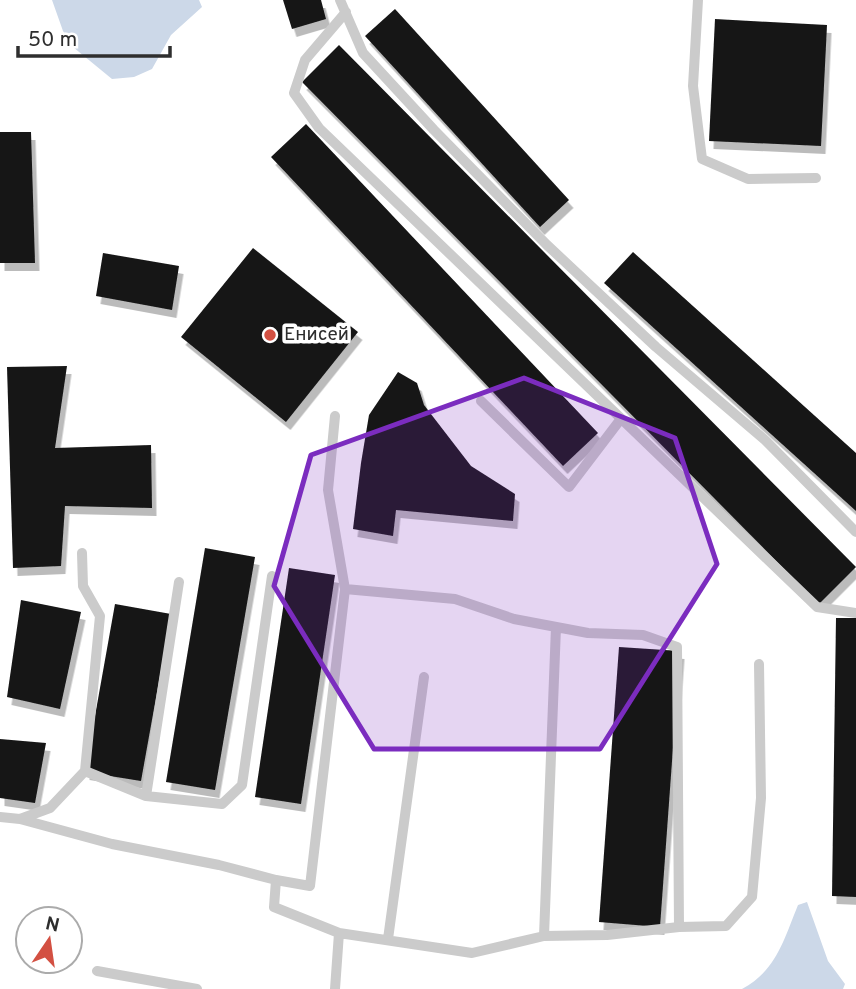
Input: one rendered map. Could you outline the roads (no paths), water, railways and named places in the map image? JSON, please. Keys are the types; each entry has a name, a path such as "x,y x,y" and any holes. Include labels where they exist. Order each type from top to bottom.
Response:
{"lane":[{"path":"340,0 363,52 434,130 547,245 656,347 765,440 856,532"},
{"path":"698,0 693,86 702,159 748,178 816,178"},
{"path":"346,12 305,60 294,93 319,128 817,607 856,613"},
{"path":"481,401 569,487 620,419"},
{"path":"0,817 20,819 112,844 310,886 345,589 328,490 335,416"},
{"path":"20,819 50,808 85,771 100,616 83,586 82,553"},
{"path":"85,771 146,796 222,804 243,785 272,576"},
{"path":"146,796 179,582"},
{"path":"345,589 455,599 514,619 588,633 643,635 677,647 679,927"},
{"path":"544,936 556,627"},
{"path":"276,880 274,907 339,933 472,953 544,936 607,935 679,927 726,926 752,897 761,798 759,664"},
{"path":"388,939 424,677"},
{"path":"335,989 339,933"},
{"path":"97,971 197,989"}],"water":[{"path":"52,0 199,0 202,7 171,35 152,69 134,77 112,79 73,47 63,31"},
{"path":"807,902 828,961 845,984 843,989 742,989 764,973 778,953 798,905"}],"place":[{"name":"Енисей","path":"270,335"}]}
